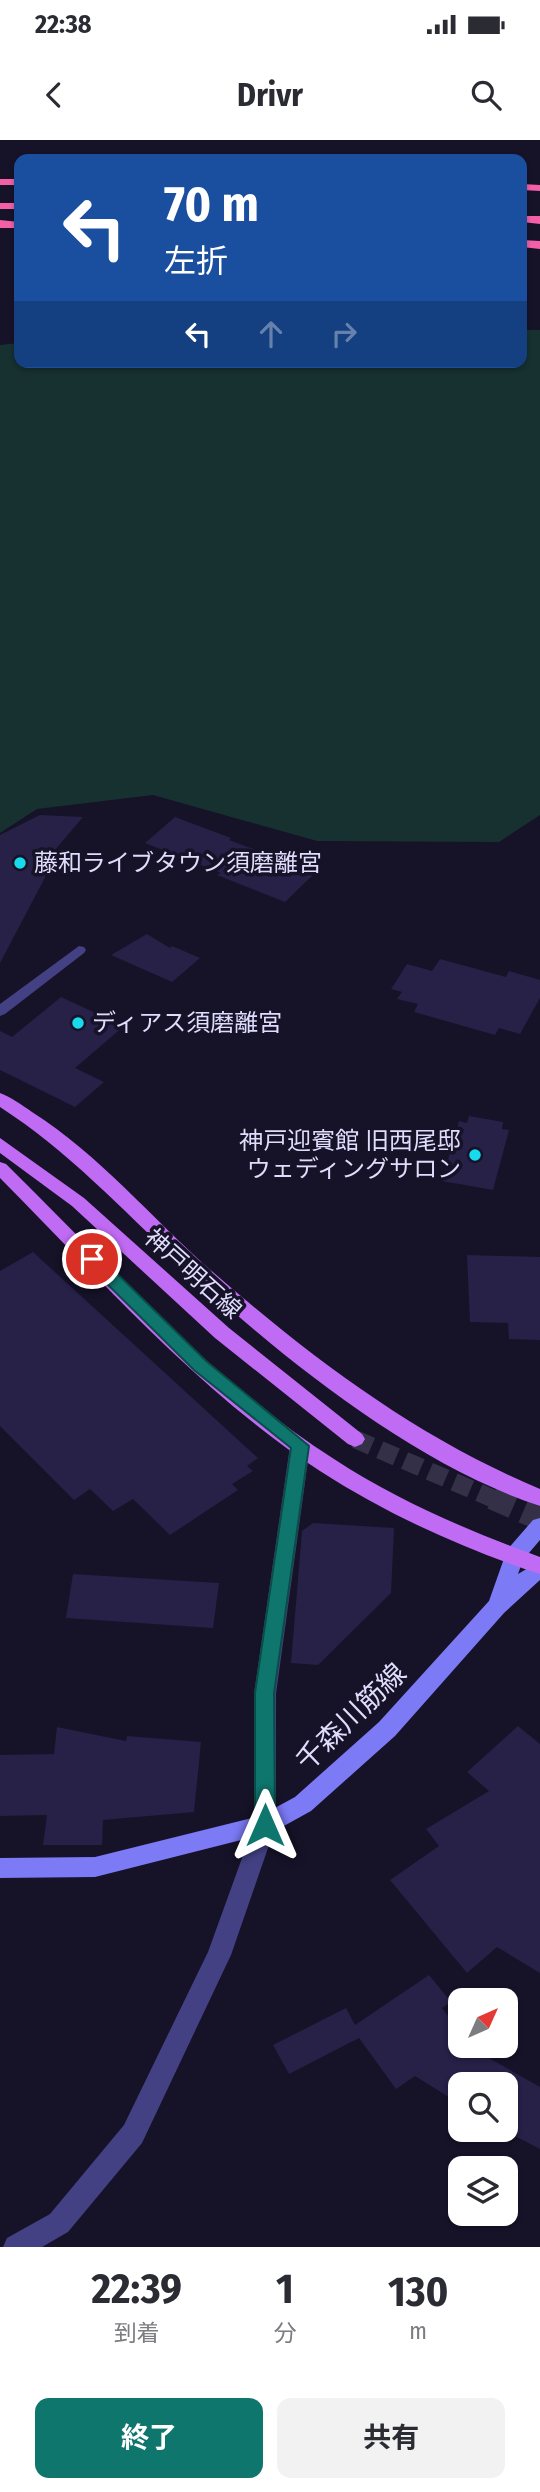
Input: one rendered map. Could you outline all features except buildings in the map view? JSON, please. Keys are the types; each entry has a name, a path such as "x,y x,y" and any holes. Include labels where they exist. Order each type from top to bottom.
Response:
{"main road":[{"path":"0,1099 56,1136 209,1280 339,1385 404,1429 513,1487 540,1497"},
{"name":"神戸明石線","path":"0,1144 78,1202 222,1333 355,1439"},
{"path":"0,1168 200,1366 300,1446 371,1490 456,1534 540,1567"}],"street":[{"path":"16,2247 59,2222 133,2134 219,1955 265,1825 265,1693 300,1446"},
{"path":"497,1607 514,1556 540,1526"},
{"name":"千森川筋線","path":"0,1868 95,1867 265,1825 303,1804 387,1729 497,1607 540,1567"}],"lane":[{"path":"0,1011 79,950"}],"green space":[{"path":"527,330 540,330 540,815 499,842 317,841 153,795 37,809 0,833 0,345 14,344 14,368 527,368"}],"tunnel":[{"path":"355,1439 496,1500"},
{"path":"492,1498 540,1519"}],"place":[{"name":"藤和ライブタウン須磨離宮","path":"20,863"},
{"name":"ディアス須磨離宮","path":"78,1023"},
{"name":"神戸迎賓館 旧西尾邸 ウェディングサロン","path":"475,1155"}],"route":[{"path":"92,1259 200,1366 300,1446 265,1693 265,1825"}]}
